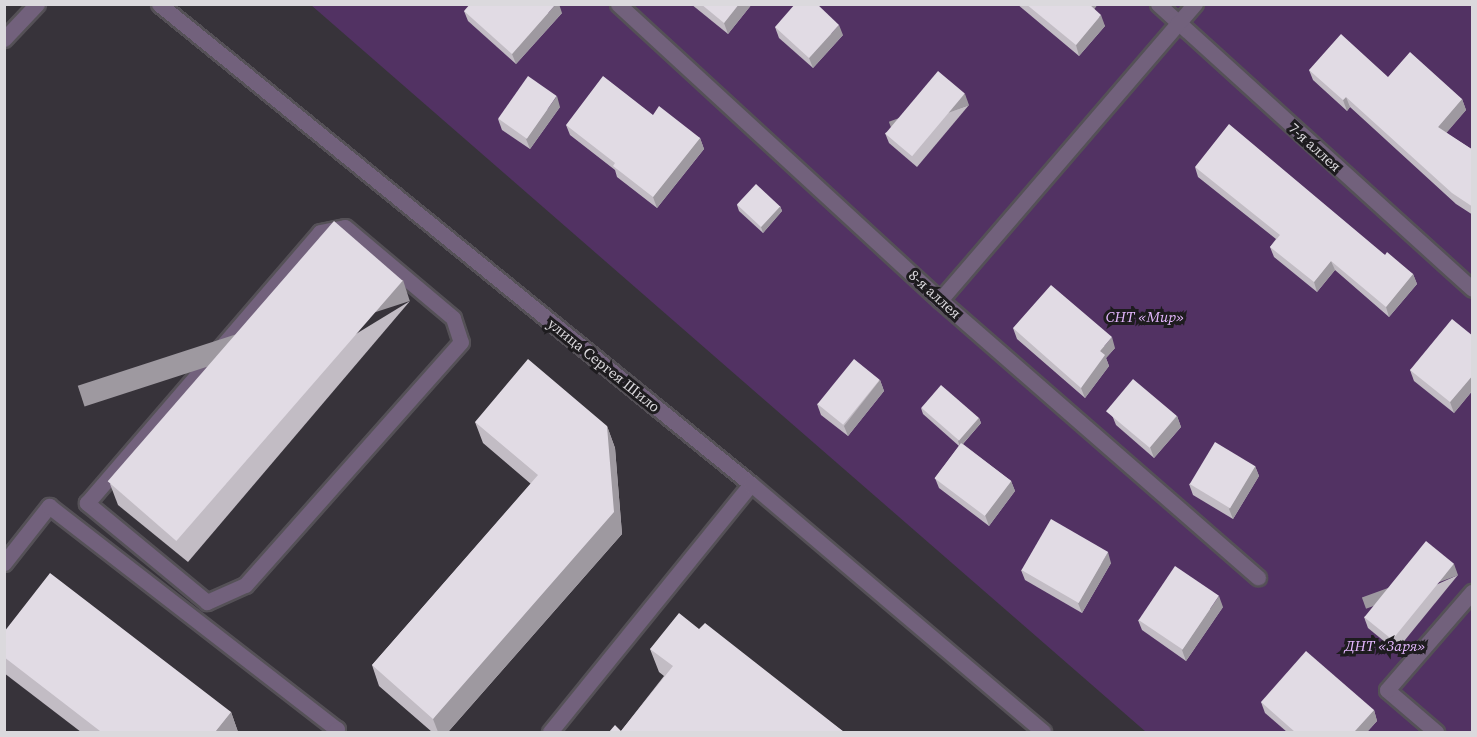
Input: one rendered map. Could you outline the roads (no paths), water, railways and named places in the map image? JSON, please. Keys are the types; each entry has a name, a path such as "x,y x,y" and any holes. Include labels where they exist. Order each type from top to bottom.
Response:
{"street":[{"path":"5,36 37,4"},
{"name":"улица Сергея Шило","path":"159,4 751,484 1043,732"},
{"name":"8-я аллея","path":"618,4 940,300 1258,577"},
{"name":"7-я аллея","path":"1158,4 1473,289"},
{"path":"940,300 1195,4"},
{"path":"70,523 87,503 320,232 345,227 453,318 461,342 245,585 207,602 87,503"},
{"path":"550,732 751,484"},
{"path":"4,563 49,506 337,729 334,732"},
{"path":"1436,732 1388,690 1473,592"}],"park label":[{"name":"СНТ «Мир»","path":"1145,317"},
{"name":"ДНТ «Заря»","path":"1385,646"}]}
